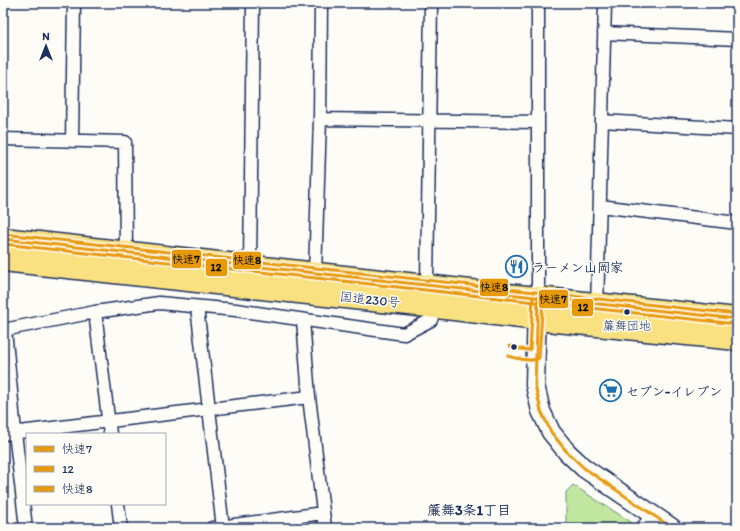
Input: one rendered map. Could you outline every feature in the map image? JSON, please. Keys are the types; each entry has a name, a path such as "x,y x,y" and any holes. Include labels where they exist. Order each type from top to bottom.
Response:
{"highway":[{"name":"国道230号","path":"3,239 315,274 434,293 537,319 598,314 737,319"},
{"name":"国道230号","path":"3,260 434,293 538,298 598,314 737,339"}],"street":[{"path":"72,141 74,3"},
{"path":"250,267 253,3"},
{"path":"315,274 320,119 321,3"},
{"path":"26,528 9,433 4,330 95,312 159,303 236,310 404,334 431,320 434,293 430,120 431,3"},
{"path":"538,3 538,298 535,340 535,385 541,411 551,432 567,452 584,468 648,522 672,528"},
{"path":"598,314 605,3"},
{"path":"604,33 737,39"},
{"path":"320,119 538,122"},
{"path":"602,121 737,129"},
{"path":"3,139 126,142 126,254"},
{"path":"600,206 737,223"},
{"path":"197,307 210,409 219,528 323,513"},
{"path":"95,312 110,433"},
{"path":"303,320 309,397 324,528"},
{"path":"9,433 309,397"},
{"path":"118,505 121,528"}],"green space":[{"path":"573,485 631,522 625,528 566,528 566,492"}],"transit line":[{"name":"快速8","path":"4,234 737,314"},
{"name":"快速7","path":"3,239 737,319"},
{"name":"12","path":"3,244 736,324"},
{"name":"快速8","path":"510,346 530,350 533,298"},
{"name":"快速7","path":"538,298 535,385 541,411 551,432 567,452 584,468 672,528"},
{"name":"12","path":"508,356 528,360 539,358 543,298"}],"place":[{"name":"ラーメン山岡家","path":"516,267"},
{"name":"簾舞団地","path":"627,312"},
{"name":"セブン-イレブン","path":"610,391"}],"district":[{"name":"簾舞3条1丁目","path":"469,510"}]}
